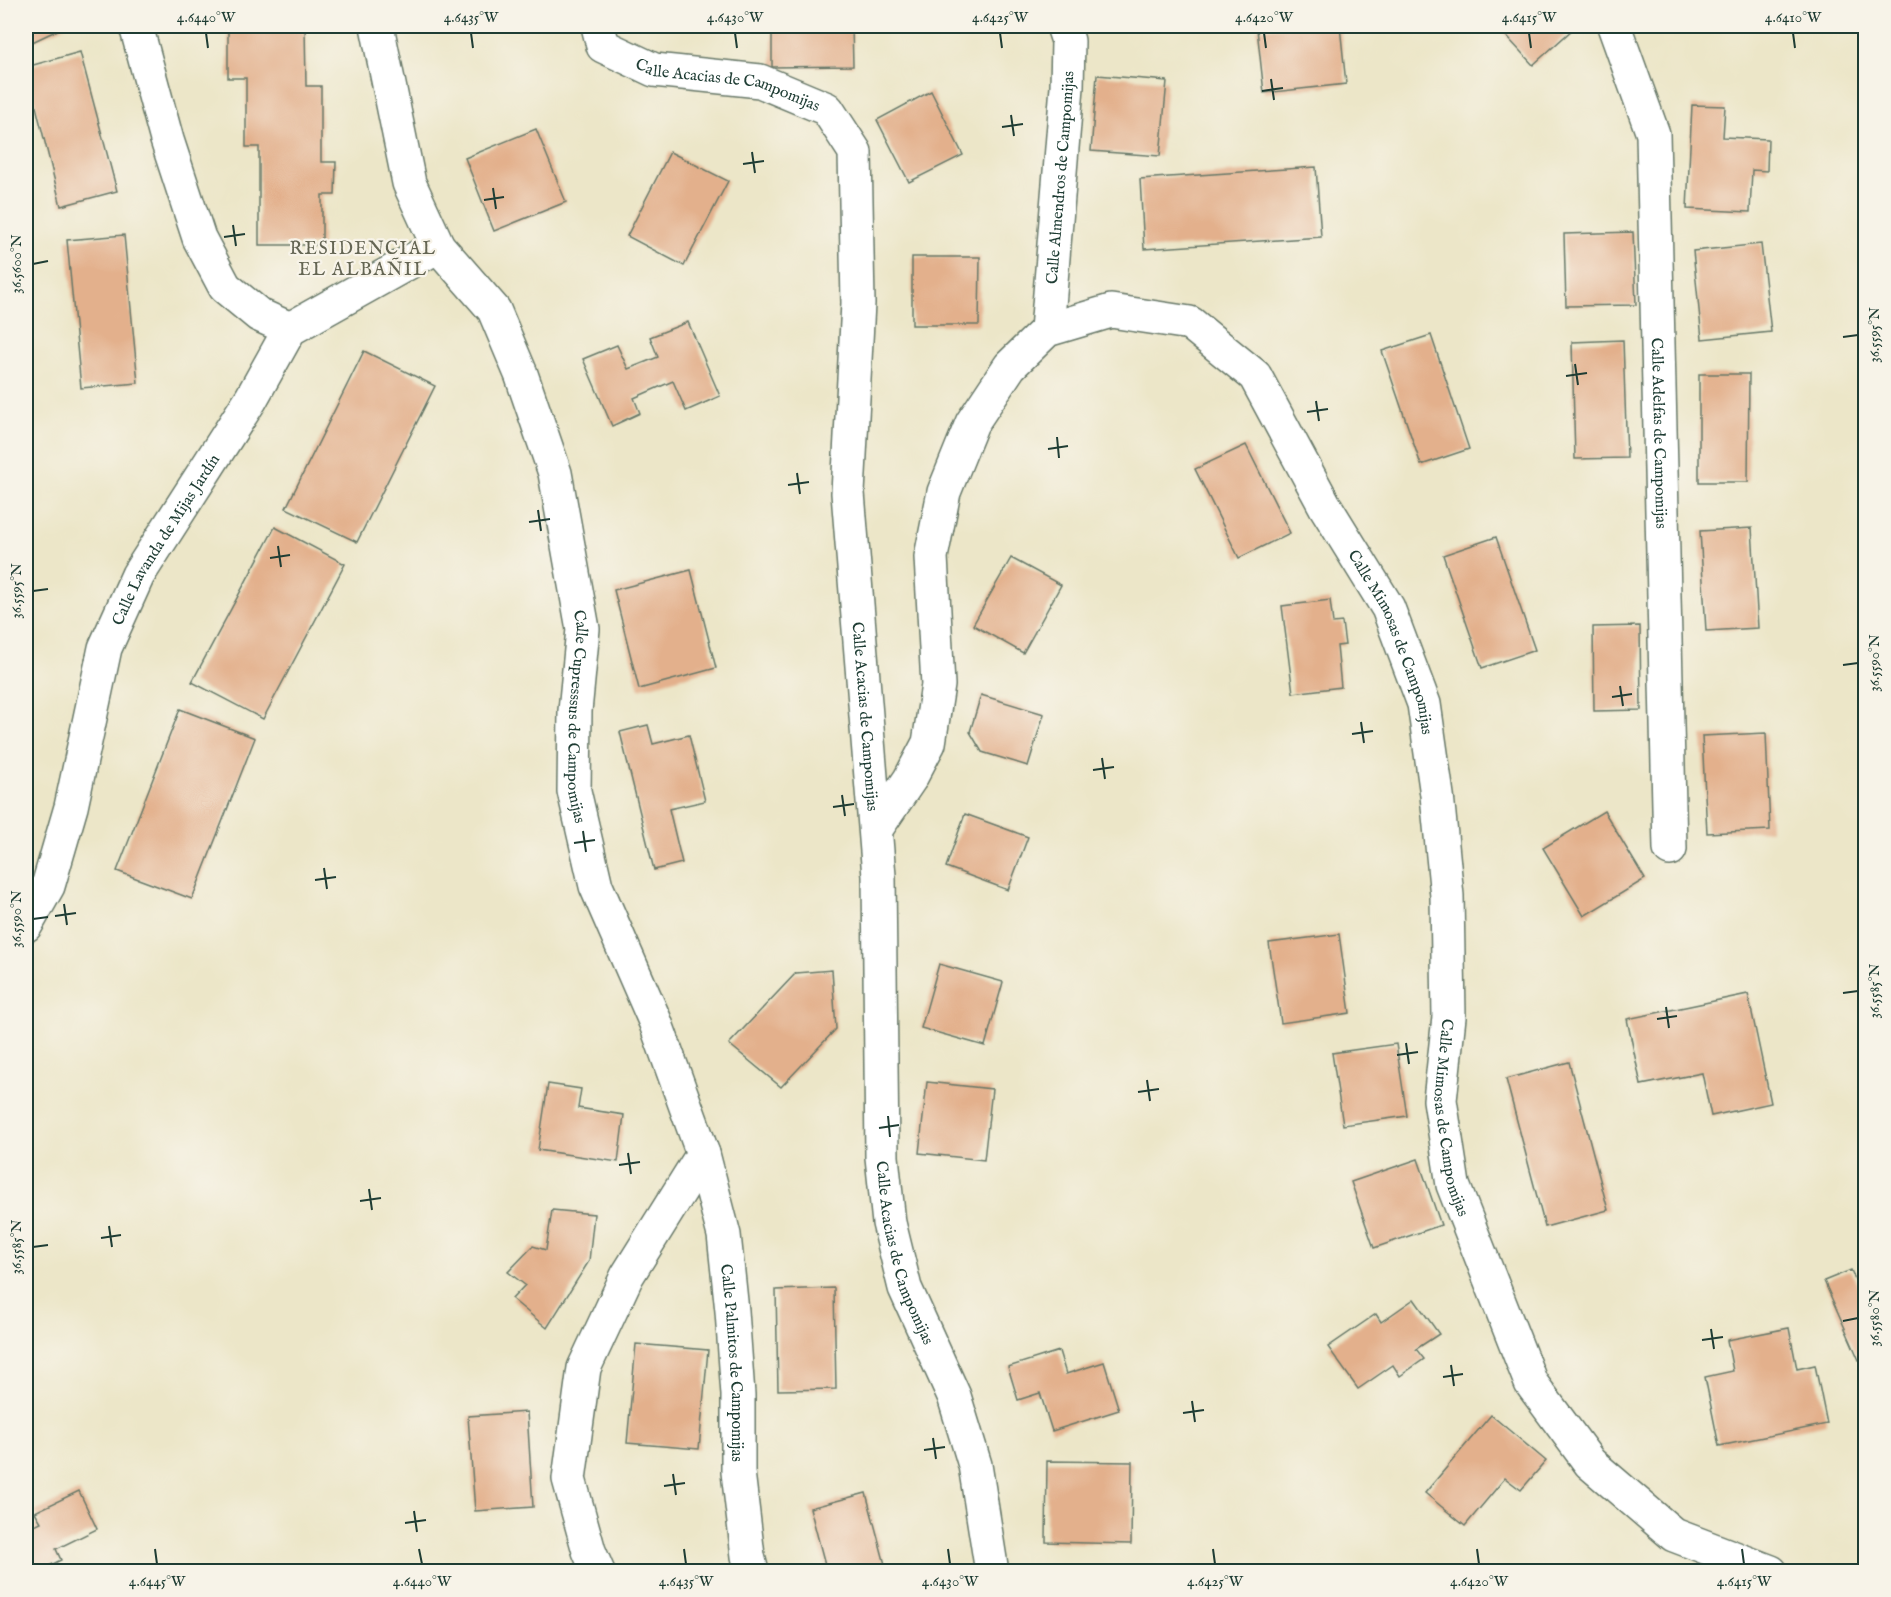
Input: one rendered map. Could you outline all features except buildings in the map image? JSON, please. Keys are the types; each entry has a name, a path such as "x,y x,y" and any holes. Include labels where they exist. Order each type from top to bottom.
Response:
{"street":[{"path":"136,26 167,141 199,238 225,287 259,315 290,329 438,246"},
{"name":"Calle Cupresssus de Campomijas","path":"377,26 409,183 438,246 494,310 521,374 555,473 583,630 575,711 574,791 596,886 655,1021 703,1154"},
{"name":"Calle Acacias de Campomijas","path":"598,26 603,46 654,70 760,81 827,109 855,152 858,303 848,493 879,876 882,1157 889,1223 905,1288 954,1396 975,1466 992,1572"},
{"name":"Calle Almendros de Campomijas","path":"1047,330 1067,87 1068,41 1063,26"},
{"name":"Calle Adelfas de Campomijas","path":"1614,26 1653,134 1670,849"},
{"name":"Calle Mimosas de Campomijas","path":"876,829 910,779 929,743 938,685 931,557 944,492 972,423 1010,366 1047,330 1111,311 1190,323 1255,376 1325,506 1388,608 1424,704 1448,896 1449,1017 1440,1100 1453,1185 1531,1383 1590,1463 1674,1535 1771,1572"},
{"name":"Calle Lavanda de Mijas Jardín","path":"26,925 48,886 71,807 105,648 138,575 252,399 290,329"},
{"path":"598,1572 569,1479 584,1368 627,1276 703,1154"},
{"name":"Calle Palmitos de Campomijas","path":"703,1154 724,1235 738,1395 738,1472 752,1572"}],"district":[{"name":"RESIDENCIAL EL ALBAÑIL","path":"363,258"}]}
